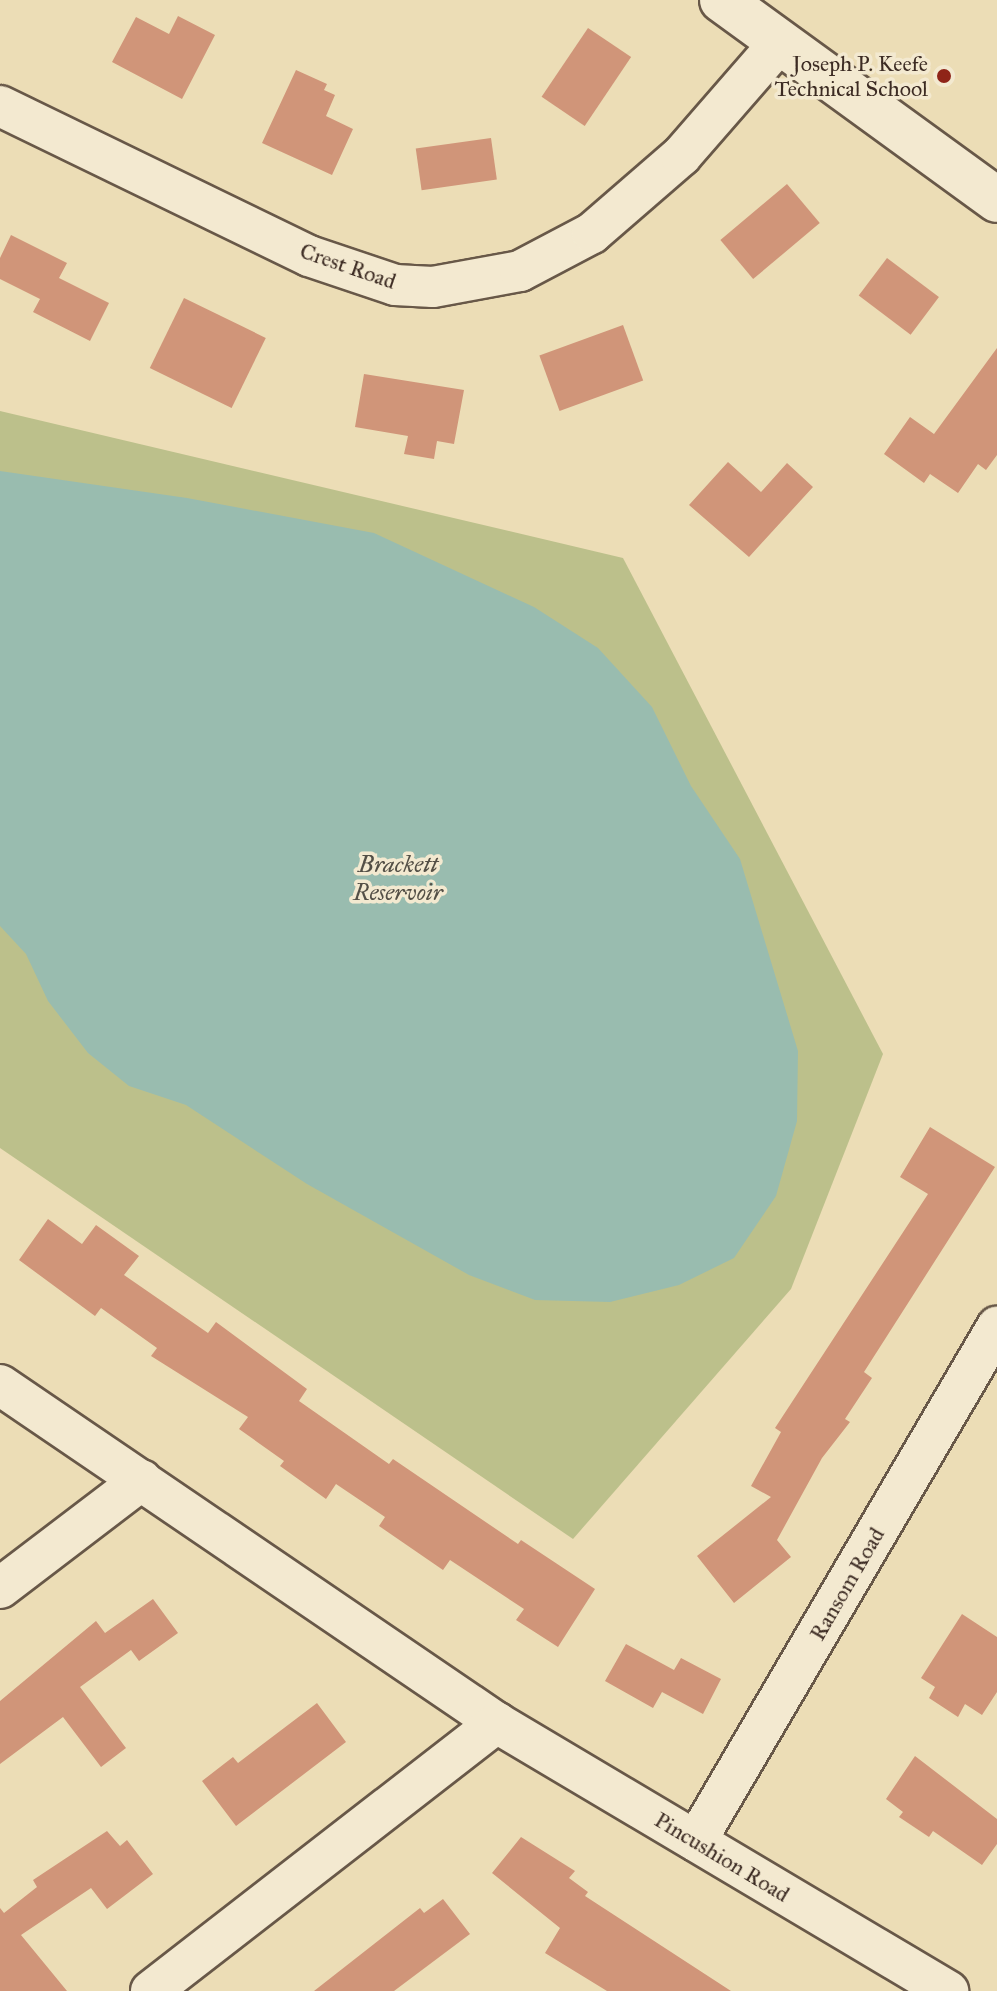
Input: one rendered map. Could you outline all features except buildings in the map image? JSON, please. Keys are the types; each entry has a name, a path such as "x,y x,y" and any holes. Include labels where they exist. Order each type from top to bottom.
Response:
{"main road":[{"path":"722,0 997,200"}],"street":[{"name":"Crest Road","path":"0,106 309,256 395,285 433,287 520,271 592,233 681,156 780,42"},
{"name":"Ransom Road","path":"696,1841 997,1327"},
{"name":"Pincushion Road","path":"0,1385 497,1723 948,1991"},
{"path":"0,1588 142,1480"},
{"path":"151,1991 497,1723"}],"green space":[{"name":"Brackett Reservoir","path":"0,411 623,558 883,1054 791,1289 573,1539 0,1148"}],"water":[{"name":"Brackett Reservoir","path":"0,471 187,498 374,533 534,607 598,648 652,707 691,786 740,859 798,1051 797,1121 776,1196 734,1258 679,1285 610,1302 535,1300 469,1275 307,1184 186,1105 129,1086 88,1053 48,1001 26,954 0,926"}],"place":[{"name":"Joseph P. Keefe Technical School","path":"944,76"}]}
